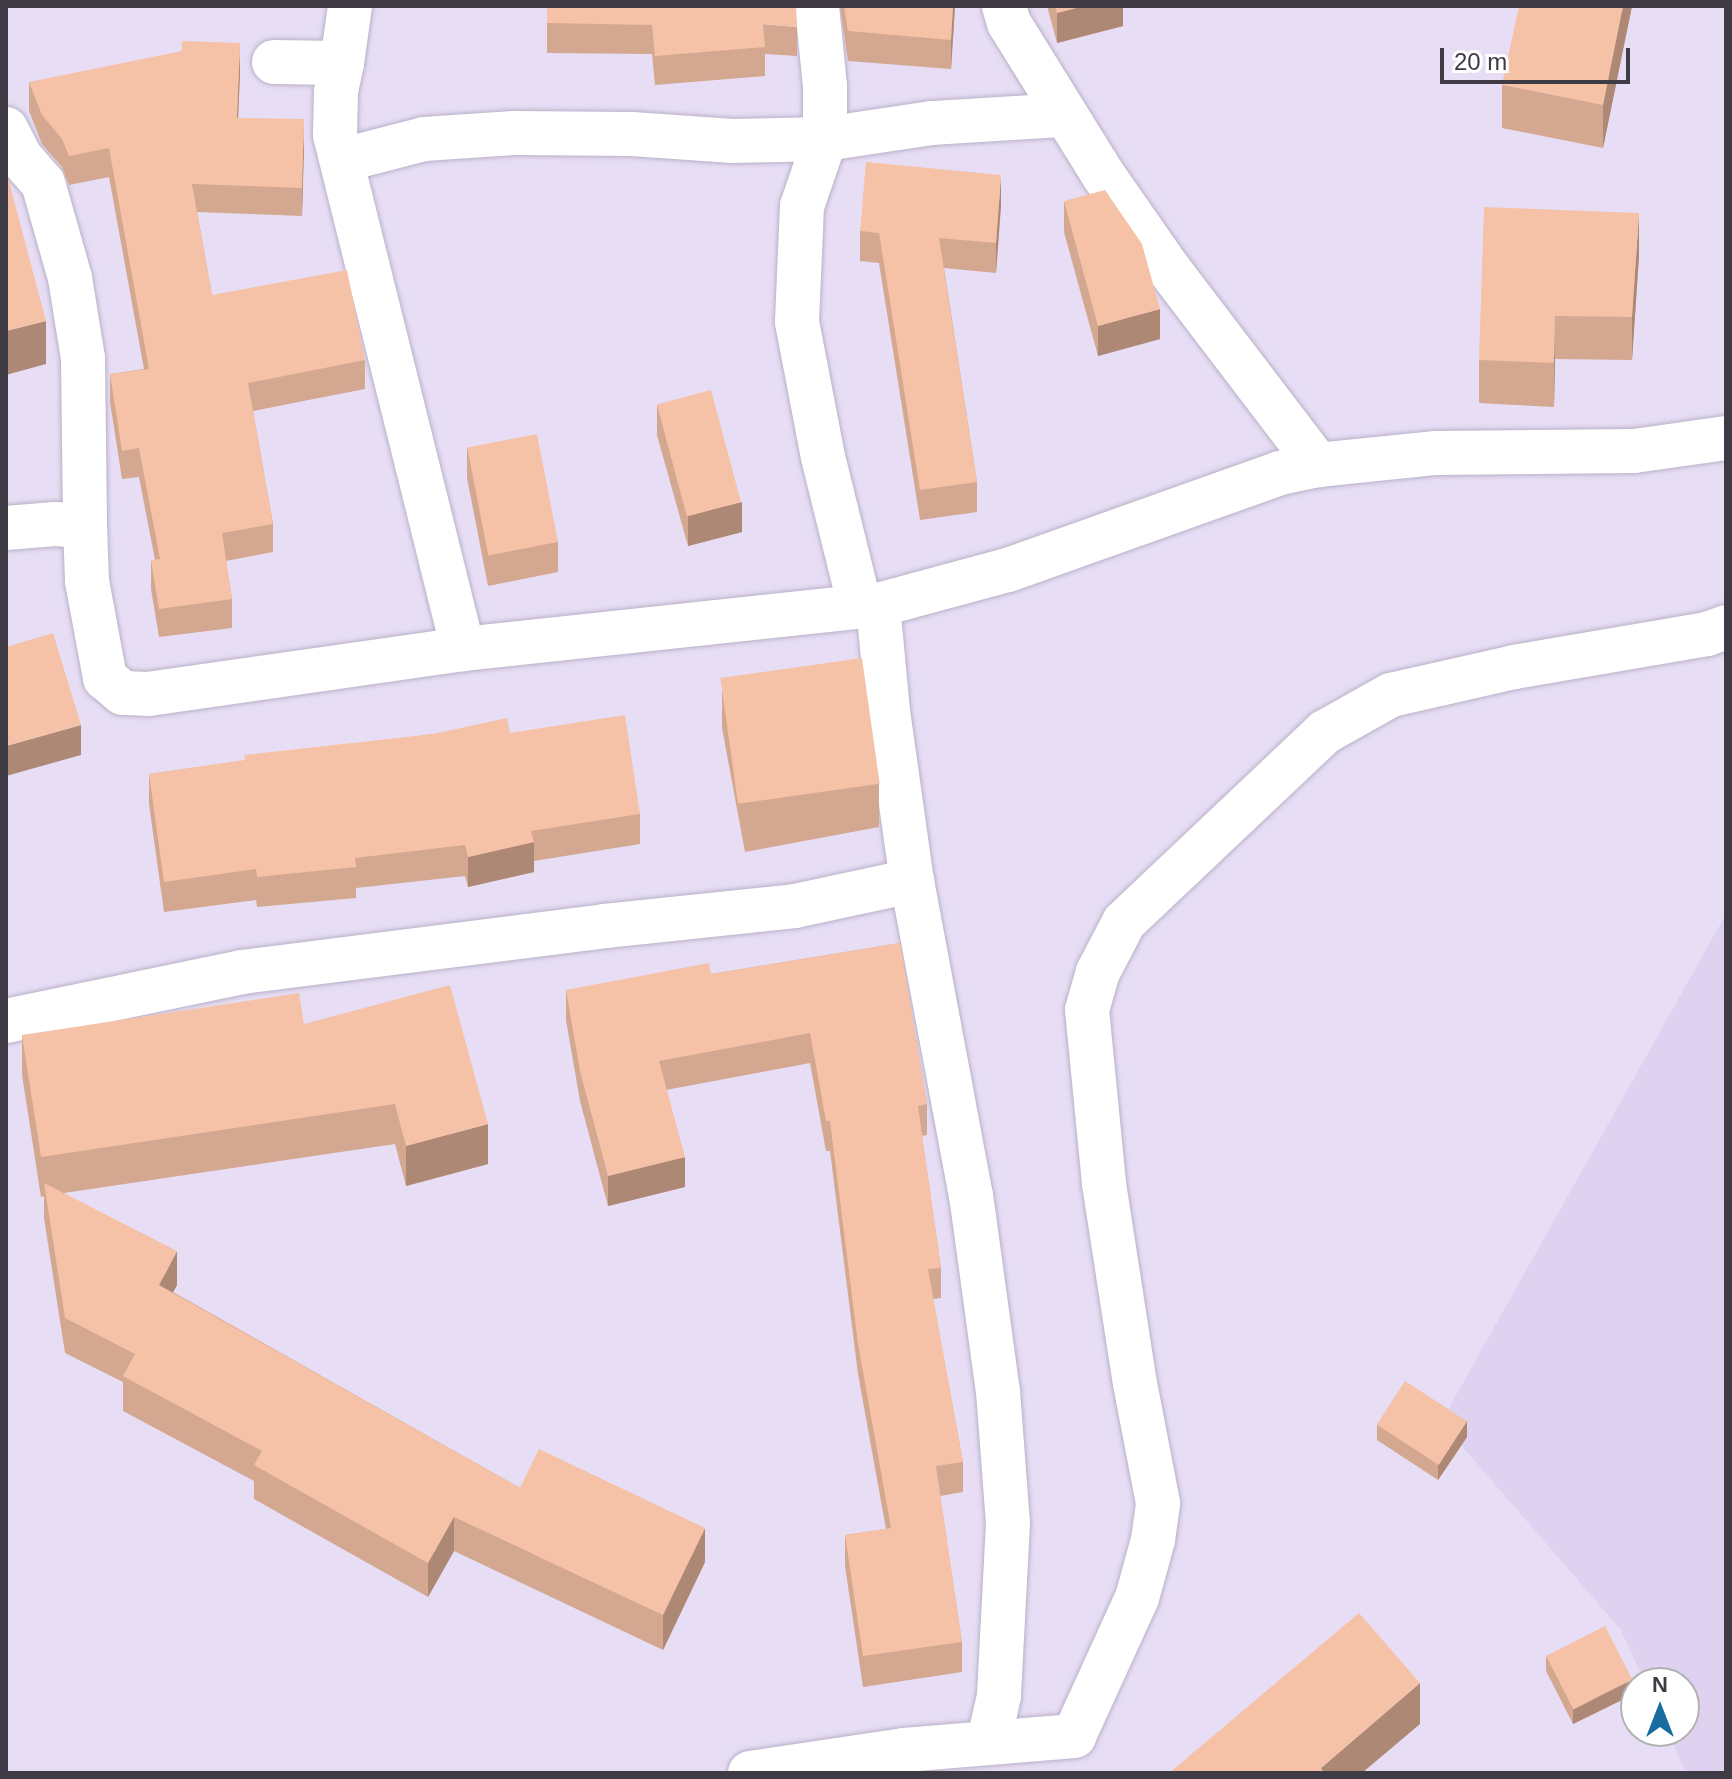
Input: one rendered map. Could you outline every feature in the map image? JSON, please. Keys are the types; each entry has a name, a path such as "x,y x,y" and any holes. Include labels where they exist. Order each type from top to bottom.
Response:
{"street":[{"path":"350,6 336,92 335,135 463,649"},
{"path":"817,6 825,86 825,139 802,206 797,322 823,457 869,605 888,711 912,881 971,1195 998,1391 1008,1523 999,1696 989,1740"},
{"path":"1004,6 1009,23 1064,115 1168,268 1318,465"},
{"path":"274,62 342,63"},
{"path":"343,160 424,139 514,133 632,134 733,141 825,139 932,123 1064,115"},
{"path":"6,129 21,158 43,183 70,278 83,358 87,581 105,678 123,693 175,691 463,649 869,605 1008,570 1280,473 1318,465 1436,453 1634,451 1726,438"},
{"path":"6,528 85,526"},
{"path":"750,1773 827,1759 989,1740 1074,1736 1137,1598 1153,1540 1158,1503 1135,1384 1104,1183 1087,1010 1098,972 1124,922 1325,732 1391,695 1514,667 1707,634 1726,627"},
{"path":"6,1021 242,972 605,926 795,906 912,881"}],"shaded area":[{"path":"1726,914 1726,1773 1686,1773 1674,1747 1700,1747 1700,1667 1638,1667 1621,1630 1441,1422"}],"building":[{"path":"547,6 796,6 797,27 763,24 765,47 655,56 652,25 547,23"},
{"path":"844,6 953,6 951,40 848,31"},
{"path":"1055,6 1084,6 1057,13"},
{"path":"1519,6 1623,6 1603,105 1502,85"},
{"path":"182,41 240,43 237,118 304,119 302,188 192,184 212,295 347,270 365,360 248,383 273,524 222,533 232,599 159,609 151,560 160,559 139,448 122,451 110,374 149,369 109,148 69,156 62,139 42,115 29,82 182,51"},
{"path":"866,162 1001,175 996,243 939,238 977,482 920,490 879,233 860,231"},
{"path":"6,174 46,321 6,331"},
{"path":"1105,190 1142,244 1160,309 1098,326 1064,201"},
{"path":"1484,207 1639,213 1632,317 1555,316 1554,363 1479,360"},
{"path":"711,390 741,502 687,517 657,404"},
{"path":"537,434 558,542 488,556 467,448"},
{"path":"53,633 81,725 6,746 6,647"},
{"path":"862,658 880,784 738,804 720,678"},
{"path":"625,715 640,814 531,831 534,842 468,857 465,845 355,858 356,867 257,877 256,869 164,882 149,774 245,760 244,755 433,734 507,718 510,733"},
{"path":"900,943 927,1104 918,1106 941,1268 928,1269 963,1462 936,1466 962,1642 863,1656 845,1535 891,1528 858,1344 830,1121 826,1121 810,1033 659,1061 685,1157 608,1176 580,1071 566,990 709,963 711,974"},
{"path":"450,985 488,1124 406,1146 395,1104 41,1157 22,1035 299,993 304,1024"},
{"path":"44,1183 177,1251 159,1285 520,1488 539,1449 705,1528 663,1615 454,1517 428,1563 254,1465 262,1451 123,1376 135,1354 65,1318"},
{"path":"1405,1381 1467,1421 1439,1465 1377,1425"},
{"path":"1359,1613 1420,1683 1321,1768 1324,1773 1169,1773"},
{"path":"1605,1626 1626,1667 1620,1667 1620,1686 1573,1709 1546,1656"}]}
